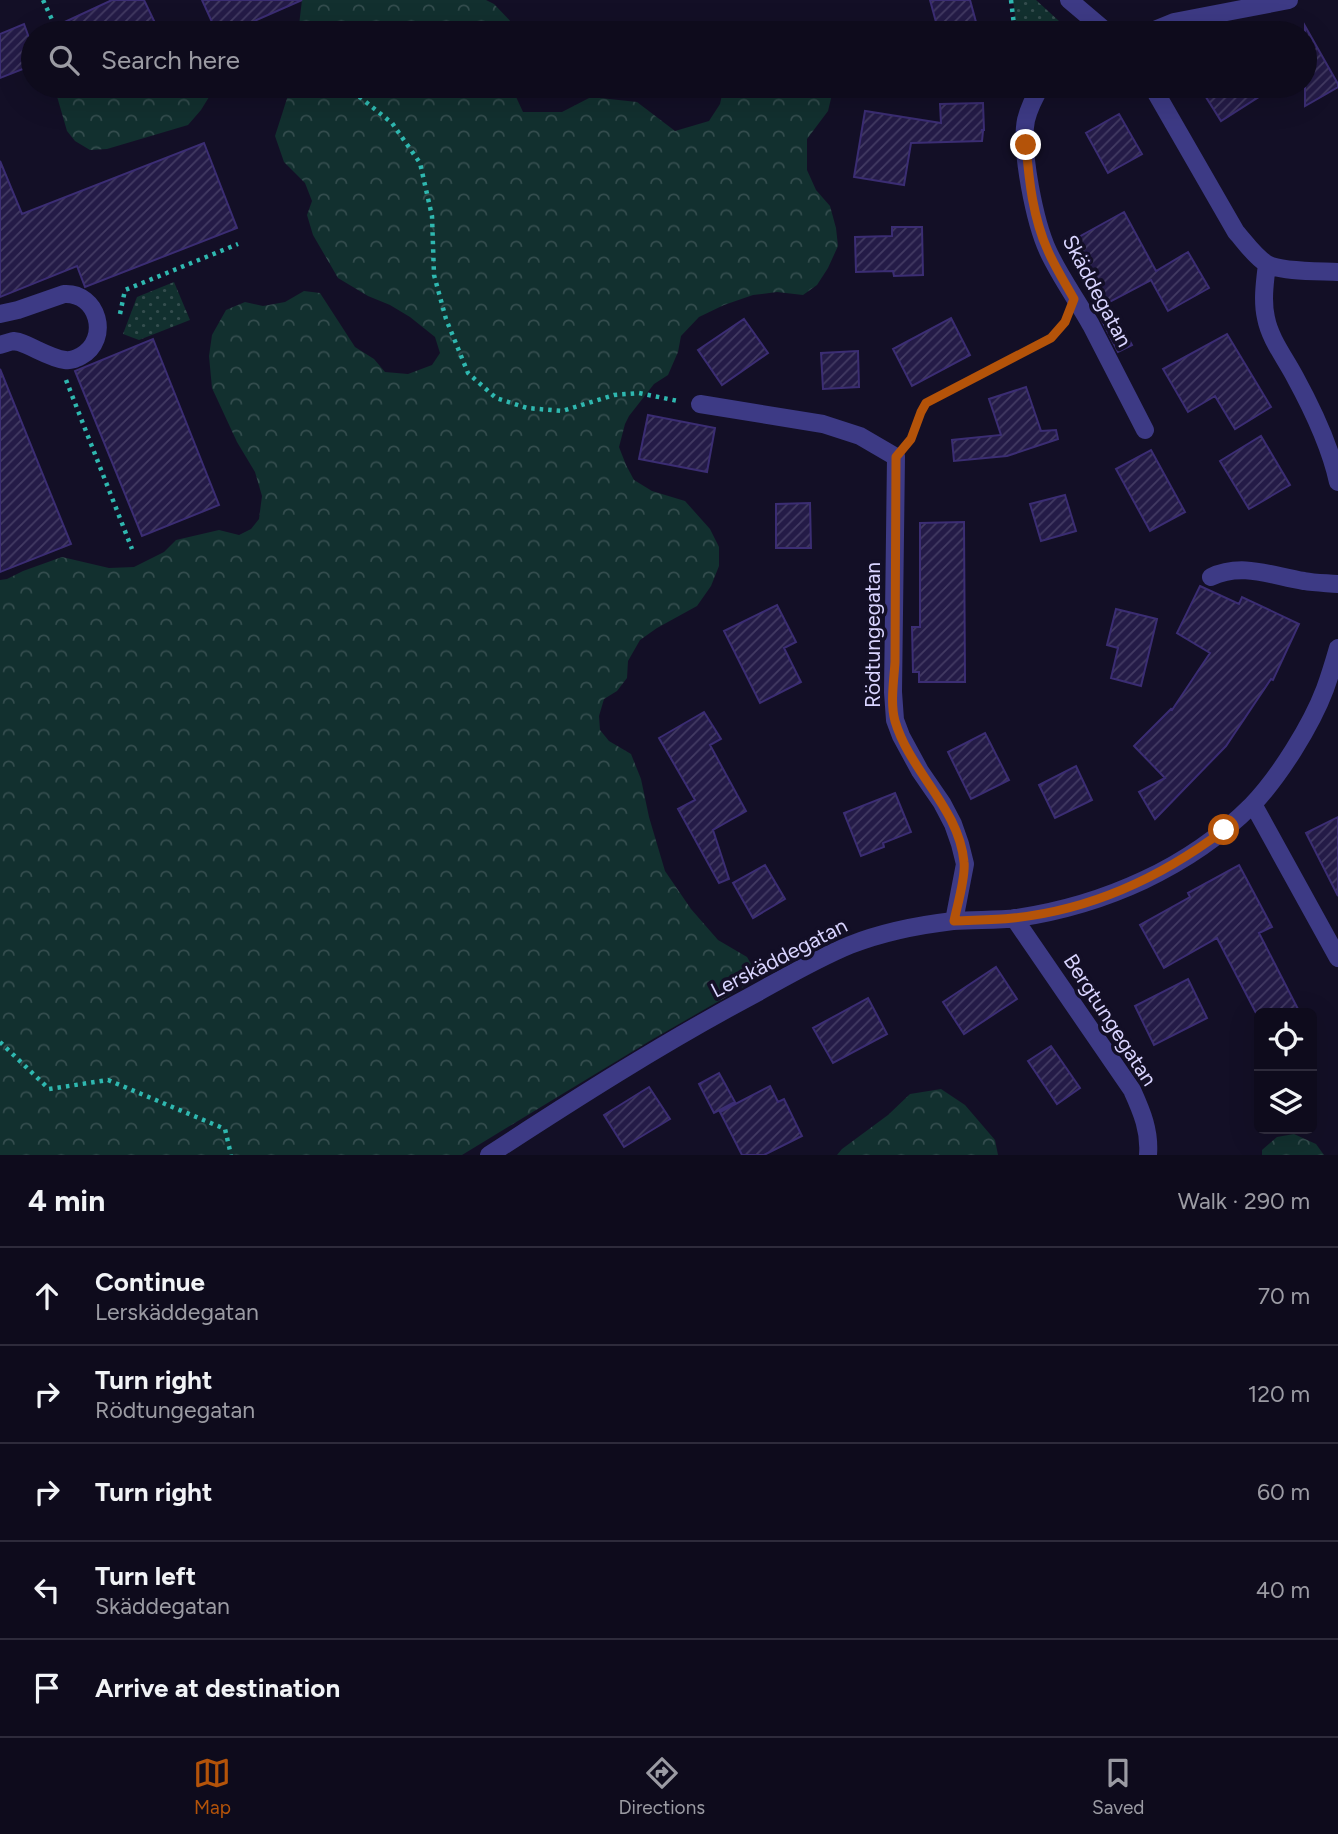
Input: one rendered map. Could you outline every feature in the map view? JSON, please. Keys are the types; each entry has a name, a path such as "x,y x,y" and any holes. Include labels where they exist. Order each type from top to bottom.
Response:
{"street":[{"path":"1069,0 1090,21"},
{"path":"1179,21 1289,0"},
{"name":"Skäddegatan","path":"1035,98 1026,121 1029,182 1036,215 1048,251 1089,322 1145,430"},
{"path":"1159,98 1236,232 1267,264 1338,272"},
{"path":"1267,264 1264,299 1266,319 1320,426 1338,482"},
{"path":"0,314 71,293 85,301 96,317 99,328 92,347 85,354 70,360 57,358 19,342 0,345"},
{"path":"700,404 823,424 860,436 896,457"},
{"name":"Rödtungegatan","path":"896,457 893,692 895,720 911,755 942,803 960,844 965,864 954,921"},
{"path":"1211,577 1221,572 1248,570 1306,582 1338,584"},
{"name":"Lerskäddegatan","path":"489,1155 702,1022 853,944 913,927 954,921 1014,918 1072,907 1154,876 1202,846 1253,804 1284,764 1301,735 1324,691 1338,648"},
{"path":"1253,804 1338,958"},
{"name":"Bergtungegatan","path":"1014,918 1132,1090 1148,1131 1148,1155"}],"path":[{"path":"43,0 53,21"},
{"path":"1011,0 1014,21"},
{"path":"361,98 392,123 420,163 432,216 434,275 446,319 467,373 496,398 527,408 562,411 614,395 639,393 700,404"},
{"path":"97,338 109,339 115,336 125,290 238,244"},
{"path":"896,457 911,439 926,403 1051,338 1065,322 1074,299"},
{"path":"57,358 132,549"},
{"path":"0,1042 49,1089 108,1080 225,1129 232,1155"}],"green space":[{"path":"302,0 486,0 494,4 510,21 299,21"},
{"path":"1013,0 1036,0 1059,21 1016,21"},
{"path":"57,98 208,98 188,125 107,149 90,150 75,141 67,131"},
{"path":"287,98 517,98 523,112 562,112 589,98 600,98 637,102 675,131 709,121 721,98 831,98 828,111 807,139 807,170 816,190 830,206 836,228 838,246 828,268 817,285 803,295 777,292 753,295 699,317 681,336 678,352 668,375 654,384 629,416 619,447 634,480 652,491 685,501 710,529 719,547 719,566 711,586 697,606 640,640 628,661 627,678 617,691 604,699 599,716 600,730 609,741 631,754 641,779 665,871 691,909 718,940 747,957 759,978 462,1155 0,1155 0,580 62,557 109,568 134,567 164,552 176,540 219,530 239,535 251,529 259,519 262,496 255,472 237,442 212,388 209,356 212,335 226,310 245,302 263,306 285,302 304,291 320,293 355,347 374,359 385,372 408,374 432,365 440,353 435,337 410,317 338,278 313,235 307,215 312,201 305,183 284,162 275,136"},
{"path":"174,282 190,320 139,340 123,334 137,297"},
{"path":"941,1089 965,1105 995,1140 998,1155 837,1155 910,1094"},
{"path":"1294,1134 1316,1144 1324,1155 1262,1155 1262,1150 1277,1137"}],"building":[{"path":"112,0 144,0 154,21 67,21"},
{"path":"202,0 302,0 254,21 212,21"},
{"path":"930,0 970,0 976,21 936,21"},
{"path":"21,25 21,70 0,78 0,34"},
{"path":"1317,47 1338,87 1305,106 1305,98 1317,98"},
{"path":"1207,98 1257,98 1221,121"},
{"path":"983,103 982,141 911,143 904,185 854,177 865,111 941,123 940,104"},
{"path":"1119,114 1142,154 1108,173 1086,133"},
{"path":"204,143 237,228 85,287 77,266 0,297 0,161 22,214"},
{"path":"1124,212 1156,271 1188,252 1209,288 1168,311 1151,280 1102,306 1068,243"},
{"path":"892,227 922,227 923,275 894,276 893,271 856,272 855,237 892,236"},
{"path":"1114,312 1132,345 1118,352 1101,319"},
{"path":"951,318 970,355 912,386 893,349"},
{"path":"744,319 768,353 722,385 698,350"},
{"path":"1227,334 1271,407 1235,429 1215,396 1188,412 1163,369"},
{"path":"153,339 219,505 142,536 75,371"},
{"path":"858,351 859,387 823,389 821,353"},
{"path":"0,369 71,544 0,572"},
{"path":"1026,387 1041,431 1056,430 1058,439 1007,456 954,461 952,440 1001,435 989,399"},
{"path":"648,415 715,428 707,472 639,459"},
{"path":"1261,436 1290,485 1249,509 1220,461"},
{"path":"1151,450 1185,512 1150,531 1116,469"},
{"path":"1065,495 1076,531 1041,541 1030,504"},
{"path":"810,503 811,548 776,548 776,504"},
{"path":"964,522 965,682 919,682 919,672 913,672 912,627 920,627 920,523"},
{"path":"1200,586 1239,604 1242,597 1299,624 1273,680 1271,679 1226,746 1155,819 1139,792 1165,778 1134,746 1172,710 1210,653 1177,633"},
{"path":"777,605 796,642 784,648 801,682 760,703 724,631"},
{"path":"1116,609 1157,619 1141,686 1111,678 1118,648 1107,645"},
{"path":"704,712 721,739 710,745 746,811 713,830 729,879 719,883 678,809 695,800 659,738"},
{"path":"985,733 1009,780 971,799 948,752"},
{"path":"1076,766 1092,800 1055,818 1039,785"},
{"path":"895,793 911,832 883,843 884,847 861,856 844,813"},
{"path":"1338,817 1338,896 1306,833"},
{"path":"765,865 785,899 753,918 733,883"},
{"path":"1239,865 1272,927 1259,933 1297,1008 1254,1009 1217,938 1164,968 1140,925 1190,897 1188,893"},
{"path":"996,967 1017,999 964,1034 943,1002"},
{"path":"1188,979 1207,1018 1154,1045 1135,1006"},
{"path":"868,998 887,1034 833,1063 813,1028"},
{"path":"1051,1046 1080,1088 1057,1104 1028,1061"},
{"path":"719,1073 735,1102 714,1113 699,1084"},
{"path":"770,1086 778,1102 784,1099 802,1136 764,1155 742,1155 720,1112"},
{"path":"649,1087 670,1119 624,1147 604,1115"}],"route":[{"path":"1026,145 1029,182 1038,222 1048,251 1074,299 1065,322 1051,338 926,403 911,439 896,457 893,692 895,720 920,771 942,803 960,844 965,864 954,921 1014,918 1094,900 1154,876 1224,830"}]}
